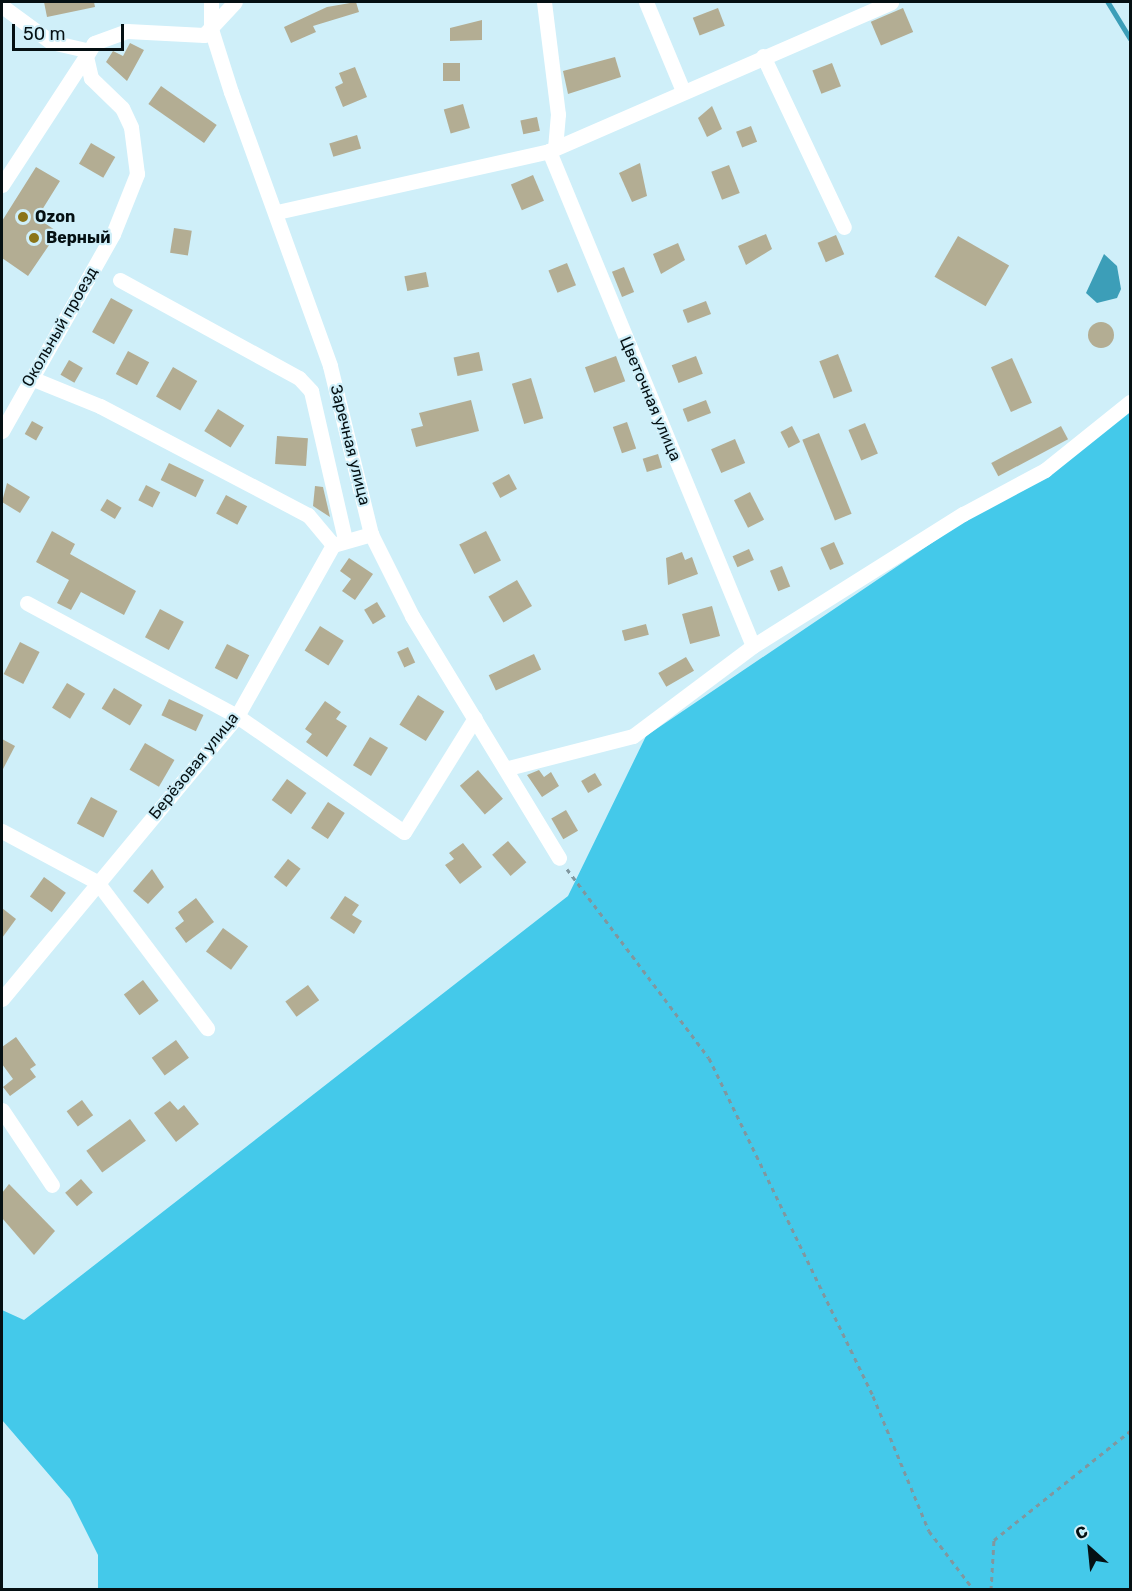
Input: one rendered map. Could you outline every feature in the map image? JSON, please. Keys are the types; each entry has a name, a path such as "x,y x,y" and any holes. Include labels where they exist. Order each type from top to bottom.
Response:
{"street":[{"name":"Заречная улица","path":"211,2 211,29 330,366 371,534 397,590 508,768 559,858"},
{"path":"2,185 87,53 108,35 127,31 190,38 211,29 235,2"},
{"path":"544,2 558,114 552,149"},
{"path":"646,2 683,91"},
{"path":"277,212 552,149 891,2"},
{"path":"2,6 51,42 87,53"},
{"name":"Окольный проезд","path":"2,429 113,234 137,174 131,127 122,108 91,78 87,53"},
{"path":"763,56 844,227"},
{"name":"Цветочная улица","path":"552,149 753,646"},
{"path":"120,280 299,378 311,391 339,542"},
{"path":"31,378 100,406 308,515 339,542"},
{"path":"508,768 633,736 753,646 963,514 1045,470 1131,402"},
{"path":"339,542 371,534"},
{"name":"Берёзовая улица","path":"2,999 237,716 339,542"},
{"path":"27,603 237,716 404,832 476,718"},
{"path":"2,831 97,882 207,1028"},
{"path":"2,1110 52,1185"}],"path":[{"path":"559,858 709,1058 873,1396 929,1531 974,1590"},
{"path":"991,1590 994,1540 1131,1431"}],"shaded area":[{"path":"1104,254 1117,266 1121,289 1117,298 1097,303 1086,293"},
{"path":"1130,409 1130,1589 98,1589 98,1555 70,1499 2,1420 2,1310 24,1320 568,896 646,736"}],"building":[{"path":"44,2 94,2 95,7 47,17"},
{"path":"356,2 359,12 313,26 316,32 291,43 284,27 327,7"},
{"path":"718,8 725,26 700,35 693,18"},
{"path":"903,8 913,32 881,46 871,22"},
{"path":"482,20 482,40 450,41 450,28"},
{"path":"130,43 144,50 127,81 106,62 113,51 123,56"},
{"path":"615,57 621,77 568,94 563,71"},
{"path":"443,63 460,63 460,81 443,81"},
{"path":"832,63 841,86 821,94 812,71"},
{"path":"355,67 367,97 343,107 335,87 343,83 339,73"},
{"path":"161,86 217,125 204,143 148,104"},
{"path":"463,104 470,128 451,134 444,110"},
{"path":"712,106 722,129 707,137 698,118"},
{"path":"537,117 540,131 523,134 520,121"},
{"path":"751,126 757,142 742,148 736,132"},
{"path":"357,135 361,148 333,157 329,143"},
{"path":"91,143 115,157 103,178 79,164"},
{"path":"640,163 647,196 632,202 619,173"},
{"path":"729,165 740,193 722,200 711,172"},
{"path":"36,167 60,181 37,218 58,232 28,276 2,258 2,221"},
{"path":"533,175 544,201 522,210 511,184"},
{"path":"174,228 192,231 188,256 170,253"},
{"path":"766,234 772,249 746,265 738,246"},
{"path":"836,235 844,254 826,262 818,243"},
{"path":"958,236 1009,266 986,306 934,277"},
{"path":"678,243 685,260 661,274 653,254"},
{"path":"567,263 576,285 557,293 548,270"},
{"path":"624,267 634,292 622,297 612,272"},
{"path":"426,272 429,287 407,291 404,276"},
{"path":"111,298 133,310 114,344 92,332"},
{"path":"706,301 711,314 688,323 683,310"},
{"path":"1101,322 1110,326 1114,335 1110,344 1101,348 1092,344 1088,335 1092,326"},
{"path":"128,351 149,362 137,385 116,374"},
{"path":"479,352 483,371 458,376 454,357"},
{"path":"838,354 852,391 834,399 819,361"},
{"path":"616,356 625,381 594,393 585,367"},
{"path":"696,356 703,374 679,383 672,365"},
{"path":"1012,358 1032,403 1011,412 991,367"},
{"path":"69,360 83,368 74,383 60,375"},
{"path":"173,367 197,381 180,410 156,396"},
{"path":"531,378 543,418 524,424 512,384"},
{"path":"471,400 479,431 416,447 411,429 423,426 419,413"},
{"path":"706,400 711,413 688,422 683,409"},
{"path":"218,409 244,425 231,447 204,431"},
{"path":"32,421 43,427 36,440 25,434"},
{"path":"627,422 636,448 622,453 613,427"},
{"path":"865,423 878,453 861,460 848,430"},
{"path":"792,426 800,442 789,448 780,432"},
{"path":"1061,426 1068,439 998,476 991,463"},
{"path":"819,433 852,514 835,520 802,440"},
{"path":"277,436 308,438 306,466 275,464"},
{"path":"735,439 745,463 721,473 711,449"},
{"path":"658,454 662,467 647,472 643,459"},
{"path":"169,463 204,480 196,497 161,480"},
{"path":"509,474 517,489 500,498 492,483"},
{"path":"7,483 30,497 20,513 2,502"},
{"path":"146,485 160,492 153,507 138,500"},
{"path":"315,486 323,487 330,517 313,506"},
{"path":"750,492 764,520 748,528 734,500"},
{"path":"226,495 247,506 237,525 216,514"},
{"path":"107,499 122,508 115,519 100,510"},
{"path":"52,531 75,544 70,554 136,591 124,615 81,592 71,610 57,603 69,580 36,562"},
{"path":"486,531 501,560 474,574 459,545"},
{"path":"834,542 844,564 830,570 820,548"},
{"path":"749,549 754,560 737,567 733,556"},
{"path":"682,552 685,560 692,557 698,574 668,585 666,558"},
{"path":"349,558 373,574 355,600 342,591 351,579 340,571"},
{"path":"782,566 790,586 778,591 770,571"},
{"path":"517,580 532,606 503,622 488,596"},
{"path":"377,602 386,617 373,624 364,610"},
{"path":"712,606 720,636 690,644 682,614"},
{"path":"160,609 184,622 169,650 145,637"},
{"path":"646,624 649,635 625,641 622,630"},
{"path":"320,626 344,641 328,665 305,651"},
{"path":"20,642 40,652 23,684 4,674"},
{"path":"227,644 249,655 237,679 215,668"},
{"path":"408,647 415,662 404,667 397,652"},
{"path":"534,654 541,669 496,691 489,675"},
{"path":"686,657 694,671 666,687 658,673"},
{"path":"67,683 85,694 70,719 52,708"},
{"path":"114,688 142,705 130,726 102,709"},
{"path":"418,695 444,711 426,741 399,725"},
{"path":"169,699 203,715 196,731 161,715"},
{"path":"325,701 341,712 336,719 347,726 327,757 306,742 312,734 305,729"},
{"path":"370,737 388,748 371,776 353,765"},
{"path":"2,739 15,746 2,771"},
{"path":"145,743 174,760 159,787 130,770"},
{"path":"478,770 503,799 485,814 460,786"},
{"path":"539,770 544,777 551,772 559,786 542,797 527,775"},
{"path":"595,773 602,785 588,793 581,781"},
{"path":"287,779 306,793 291,814 272,800"},
{"path":"91,797 117,811 103,838 77,823"},
{"path":"328,802 345,813 328,839 311,828"},
{"path":"566,810 578,831 563,839 551,818"},
{"path":"508,841 526,862 511,876 492,855"},
{"path":"463,843 482,867 460,884 445,865 454,859 449,853"},
{"path":"288,859 301,869 286,887 274,877"},
{"path":"152,869 164,887 148,904 133,891"},
{"path":"44,877 66,893 52,912 30,896"},
{"path":"345,896 359,905 352,915 362,921 354,934 330,918"},
{"path":"196,898 214,922 186,943 175,928 184,921 178,912"},
{"path":"2,908 16,919 2,938"},
{"path":"223,928 248,946 231,970 206,951"},
{"path":"143,980 159,1001 139,1015 124,994"},
{"path":"308,985 319,1000 297,1017 285,1001"},
{"path":"16,1037 36,1065 30,1069 36,1077 10,1096 3,1087 13,1079 2,1064 2,1047"},
{"path":"176,1040 189,1058 165,1075 152,1058"},
{"path":"82,1100 93,1115 78,1127 67,1111"},
{"path":"170,1101 178,1110 184,1105 199,1124 176,1142 154,1113"},
{"path":"130,1119 146,1141 102,1173 86,1151"},
{"path":"81,1179 93,1193 77,1206 65,1193"},
{"path":"9,1184 55,1231 34,1255 2,1218 2,1193"}],"waterway":[{"path":"1108,2 1130,38"}],"place":[{"name":"Ozon","path":"23,217"},
{"name":"Верный","path":"34,238"}]}
